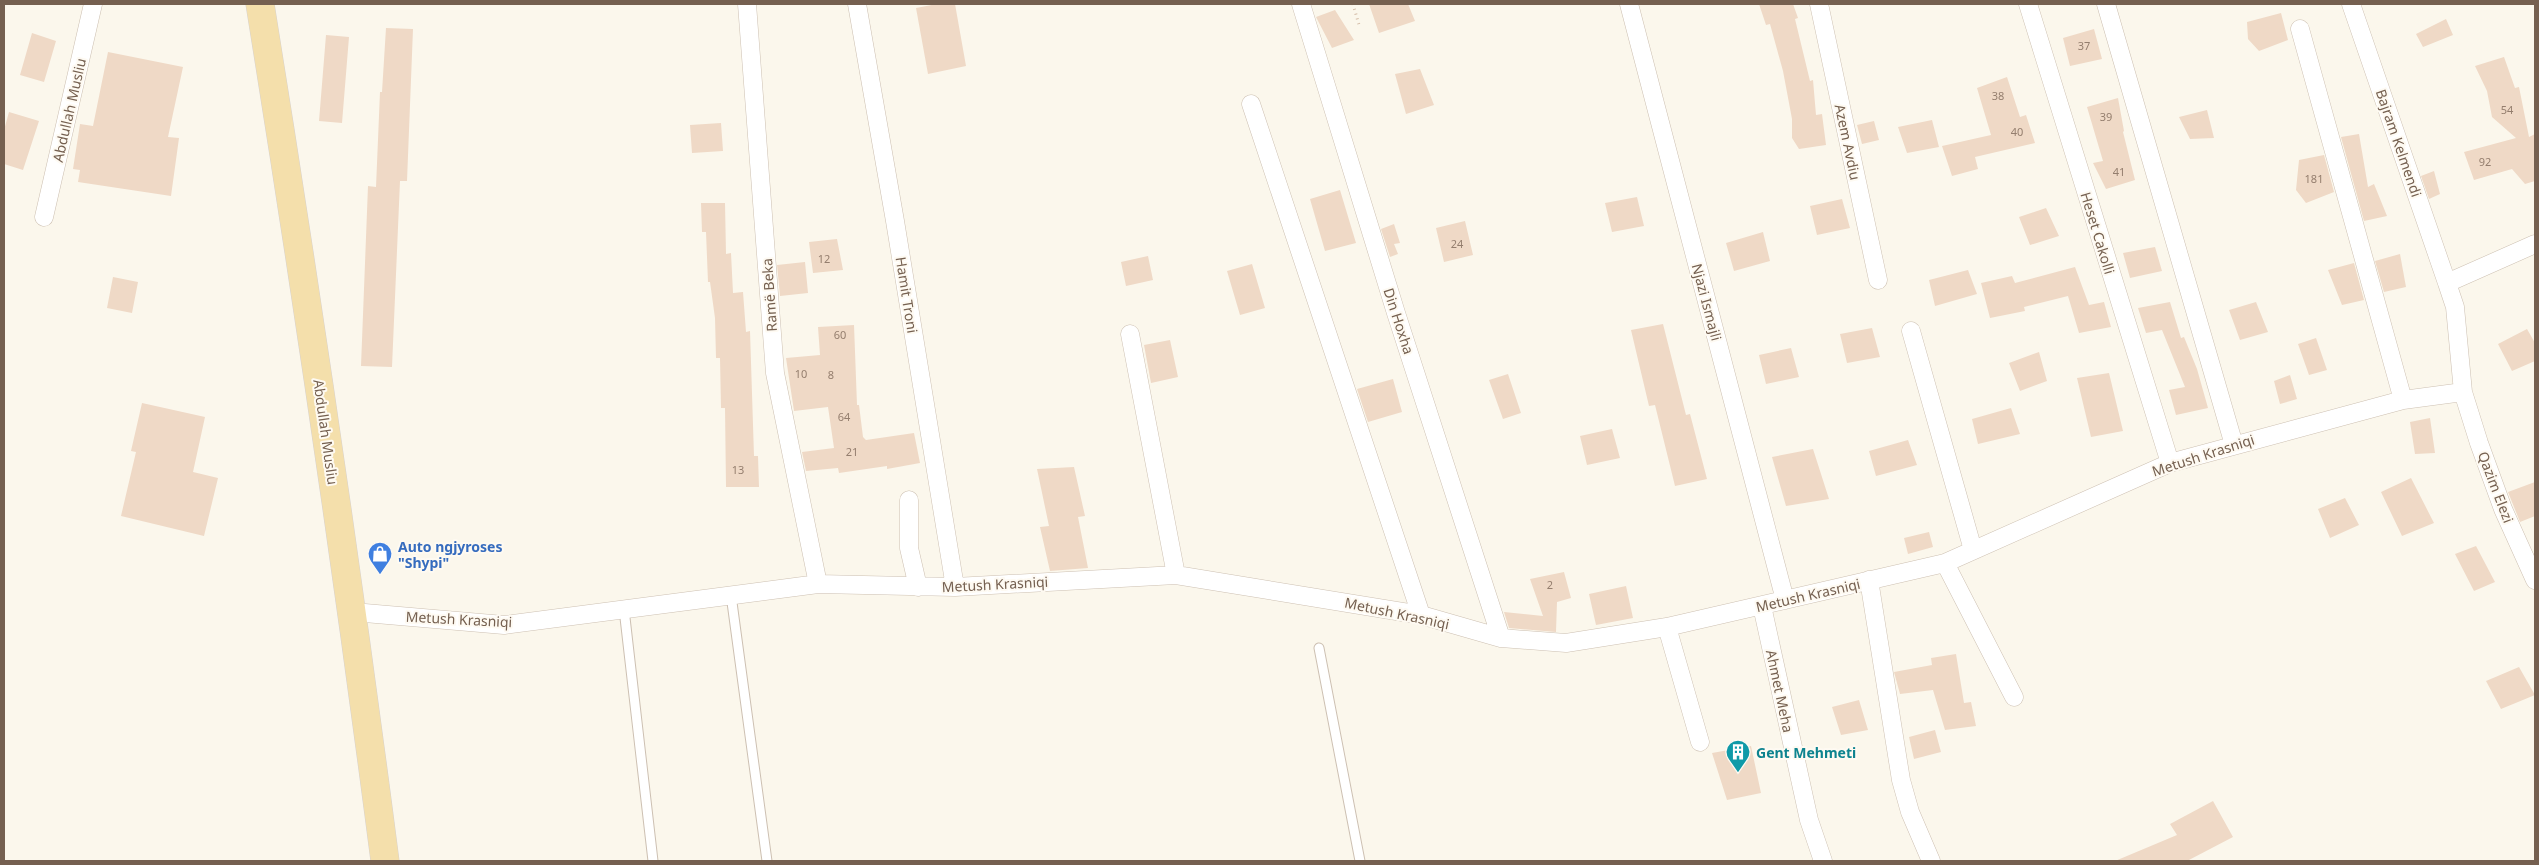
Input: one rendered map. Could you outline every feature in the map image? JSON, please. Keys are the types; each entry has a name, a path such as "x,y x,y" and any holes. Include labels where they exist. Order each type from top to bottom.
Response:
{"main road":[{"name":"Abdullah Musliu","path":"260,4 296,224 353,612 385,861"}],"street":[{"name":"Abdullah Musliu","path":"44,216 93,4"},
{"name":"Ramë Beka","path":"747,4 775,373 818,584"},
{"name":"Hamit Troni","path":"857,4 895,221 954,587"},
{"name":"Din Hoxha","path":"1301,4 1396,312 1501,638"},
{"name":"Njazi Ismajli","path":"1629,4 1785,600"},
{"name":"Azem Avdiu","path":"1819,4 1878,280"},
{"name":"Heset Cakolli","path":"2028,4 2170,463"},
{"path":"2106,4 2234,445"},
{"name":"Bajram Kelmendi","path":"2351,4 2456,307 2464,392"},
{"path":"2300,29 2402,400"},
{"path":"1251,104 1422,615"},
{"path":"2447,283 2535,244"},
{"path":"1911,331 1973,550"},
{"path":"1130,334 1176,575"},
{"name":"Metush Krasniqi","path":"353,612 504,625 818,584 954,587 1176,575 1422,615 1501,638 1566,644 1667,627 1945,563 2170,463 2402,400 2464,392"},
{"name":"Qazim Elezi","path":"2464,392 2503,508 2535,580"},
{"path":"909,500 909,548 918,587"},
{"path":"1945,563 2014,696"},
{"name":"Metush Krasniqi","path":"1870,580 1901,780 1910,812 1931,861"},
{"name":"Ahmet Meha","path":"1762,606 1808,820 1823,861"},
{"path":"1667,627 1700,742"}],"lane":[{"path":"731,595 767,861"},
{"path":"624,609 653,861"},
{"path":"1319,648 1360,861"}],"path":[{"path":"1353,4 1359,25"}],"building":[{"path":"937,4 955,4 966,66 928,74 916,8"},
{"path":"1369,4 1408,4 1415,21 1379,33"},
{"path":"1759,4 1793,4 1798,18 1795,19 1810,81 1813,80 1816,115 1822,114 1826,145 1799,149 1792,138 1792,119 1783,71 1770,24 1766,25"},
{"path":"1335,10 1354,40 1332,48 1316,17"},
{"path":"2281,13 2288,40 2259,51 2248,39 2247,22"},
{"path":"2446,19 2453,35 2423,47 2416,34"},
{"path":"386,28 413,29 407,181 400,181 392,367 361,366 368,186 376,187 380,92 382,92"},
{"path":"2094,29 2102,59 2070,66 2063,38"},
{"path":"32,33 56,41 44,82 20,75"},
{"path":"326,35 349,37 342,123 319,121"},
{"path":"108,52 183,67 168,137 179,138 171,196 78,182 80,170 73,169 80,124 93,126"},
{"path":"2504,57 2515,88 2519,87 2529,137 2535,134 2535,181 2525,184 2512,169 2474,180 2464,152 2516,138 2492,117 2487,91 2475,66"},
{"path":"1420,69 1434,105 1406,114 1395,74"},
{"path":"2007,77 2020,117 2026,115 2035,143 1975,157 1978,169 1952,176 1942,146 1991,135 1977,88"},
{"path":"2118,98 2123,132 2135,180 2106,189 2093,163 2103,161 2087,107"},
{"path":"2207,110 2214,138 2190,139 2179,117"},
{"path":"9,112 39,121 23,170 4,164 4,130"},
{"path":"1932,120 1939,147 1907,153 1898,127"},
{"path":"1874,121 1879,140 1862,144 1857,125"},
{"path":"721,123 723,151 692,153 690,125"},
{"path":"2359,134 2368,187 2374,184 2387,216 2364,221 2341,137"},
{"path":"2324,155 2334,192 2306,203 2296,190 2299,160"},
{"path":"2434,171 2440,194 2429,199 2421,176"},
{"path":"1340,190 1356,243 1325,251 1310,199"},
{"path":"1637,197 1644,226 1612,232 1605,203"},
{"path":"1842,199 1850,228 1817,235 1810,206"},
{"path":"701,203 725,203 726,254 731,253 733,293 743,292 746,332 750,331 754,456 758,456 759,487 726,487 725,408 721,408 720,358 716,358 715,318 710,282 708,282 706,232 702,232"},
{"path":"2046,208 2059,236 2030,245 2019,217"},
{"path":"1465,221 1473,255 1444,262 1436,228"},
{"path":"1394,224 1400,243 1394,244 1398,254 1390,257 1381,229"},
{"path":"1763,232 1770,261 1734,271 1726,243"},
{"path":"837,239 843,270 813,273 809,242"},
{"path":"2155,247 2162,271 2130,278 2123,253"},
{"path":"2400,254 2406,287 2384,292 2375,261"},
{"path":"1148,256 1153,280 1126,286 1121,262"},
{"path":"805,262 808,293 780,296 777,265"},
{"path":"2354,263 2364,300 2342,305 2328,270"},
{"path":"1252,264 1265,308 1240,315 1227,271"},
{"path":"2075,267 2089,305 2104,302 2111,327 2079,333 2068,296 2024,307 2025,311 1990,318 1981,283 2012,276 2015,283"},
{"path":"1968,270 1977,294 1935,306 1929,280"},
{"path":"113,277 138,282 132,313 107,308"},
{"path":"2170,302 2181,338 2184,337 2197,369 2208,408 2176,415 2169,390 2185,387 2162,330 2146,333 2138,308"},
{"path":"2256,302 2268,332 2240,340 2229,310"},
{"path":"1663,324 1686,415 1690,414 1707,479 1675,486 1655,405 1649,406 1631,330"},
{"path":"854,325 857,405 859,405 863,437 866,440 914,433 920,463 887,469 887,466 839,473 838,468 806,471 802,452 834,448 828,407 794,411 786,358 820,355 818,327"},
{"path":"1872,328 1880,357 1847,363 1840,334"},
{"path":"2527,329 2535,343 2535,361 2512,371 2498,344"},
{"path":"2316,338 2327,370 2309,375 2298,344"},
{"path":"1170,340 1178,377 1151,383 1144,345"},
{"path":"1791,348 1799,377 1766,384 1759,355"},
{"path":"2039,352 2047,381 2020,391 2009,363"},
{"path":"2109,373 2123,431 2091,437 2077,378"},
{"path":"1508,374 1521,413 1503,419 1489,380"},
{"path":"2290,375 2297,399 2280,404 2274,381"},
{"path":"1393,379 1402,412 1368,422 1357,389"},
{"path":"142,403 205,417 193,472 218,478 204,536 121,516 136,452 131,451"},
{"path":"2011,408 2020,434 1978,444 1972,419"},
{"path":"2430,418 2435,453 2415,454 2410,422"},
{"path":"1612,429 1620,458 1587,465 1580,436"},
{"path":"1908,440 1917,465 1876,476 1869,451"},
{"path":"1813,449 1829,499 1786,506 1772,457"},
{"path":"1074,467 1085,516 1078,517 1088,568 1050,571 1040,527 1049,526 1037,469"},
{"path":"2411,478 2434,523 2402,536 2381,492"},
{"path":"2535,482 2535,516 2520,522 2508,492"},
{"path":"2345,498 2359,525 2330,538 2318,509"},
{"path":"1929,532 1933,547 1908,554 1904,538"},
{"path":"2476,546 2495,582 2474,591 2455,554"},
{"path":"1564,572 1571,598 1557,602 1556,632 1509,628 1504,612 1543,616 1530,579"},
{"path":"1626,586 1633,618 1596,625 1589,594"},
{"path":"1956,654 1964,703 1971,702 1976,726 1945,730 1933,690 1900,694 1894,672 1932,665 1931,658"},
{"path":"2519,667 2535,695 2501,709 2486,681"},
{"path":"1859,700 1868,730 1841,735 1832,707"},
{"path":"1935,730 1941,752 1914,759 1909,737"},
{"name":"Gent Mehmeti","path":"1751,746 1761,793 1727,800 1712,753"},
{"path":"2213,801 2233,837 2187,861 2115,861 2177,835 2170,824"}],"place":[{"name":"Auto ngjyroses \"Shypi\"","path":"380,575"},
{"name":"Gent Mehmeti","path":"1738,773"}]}
